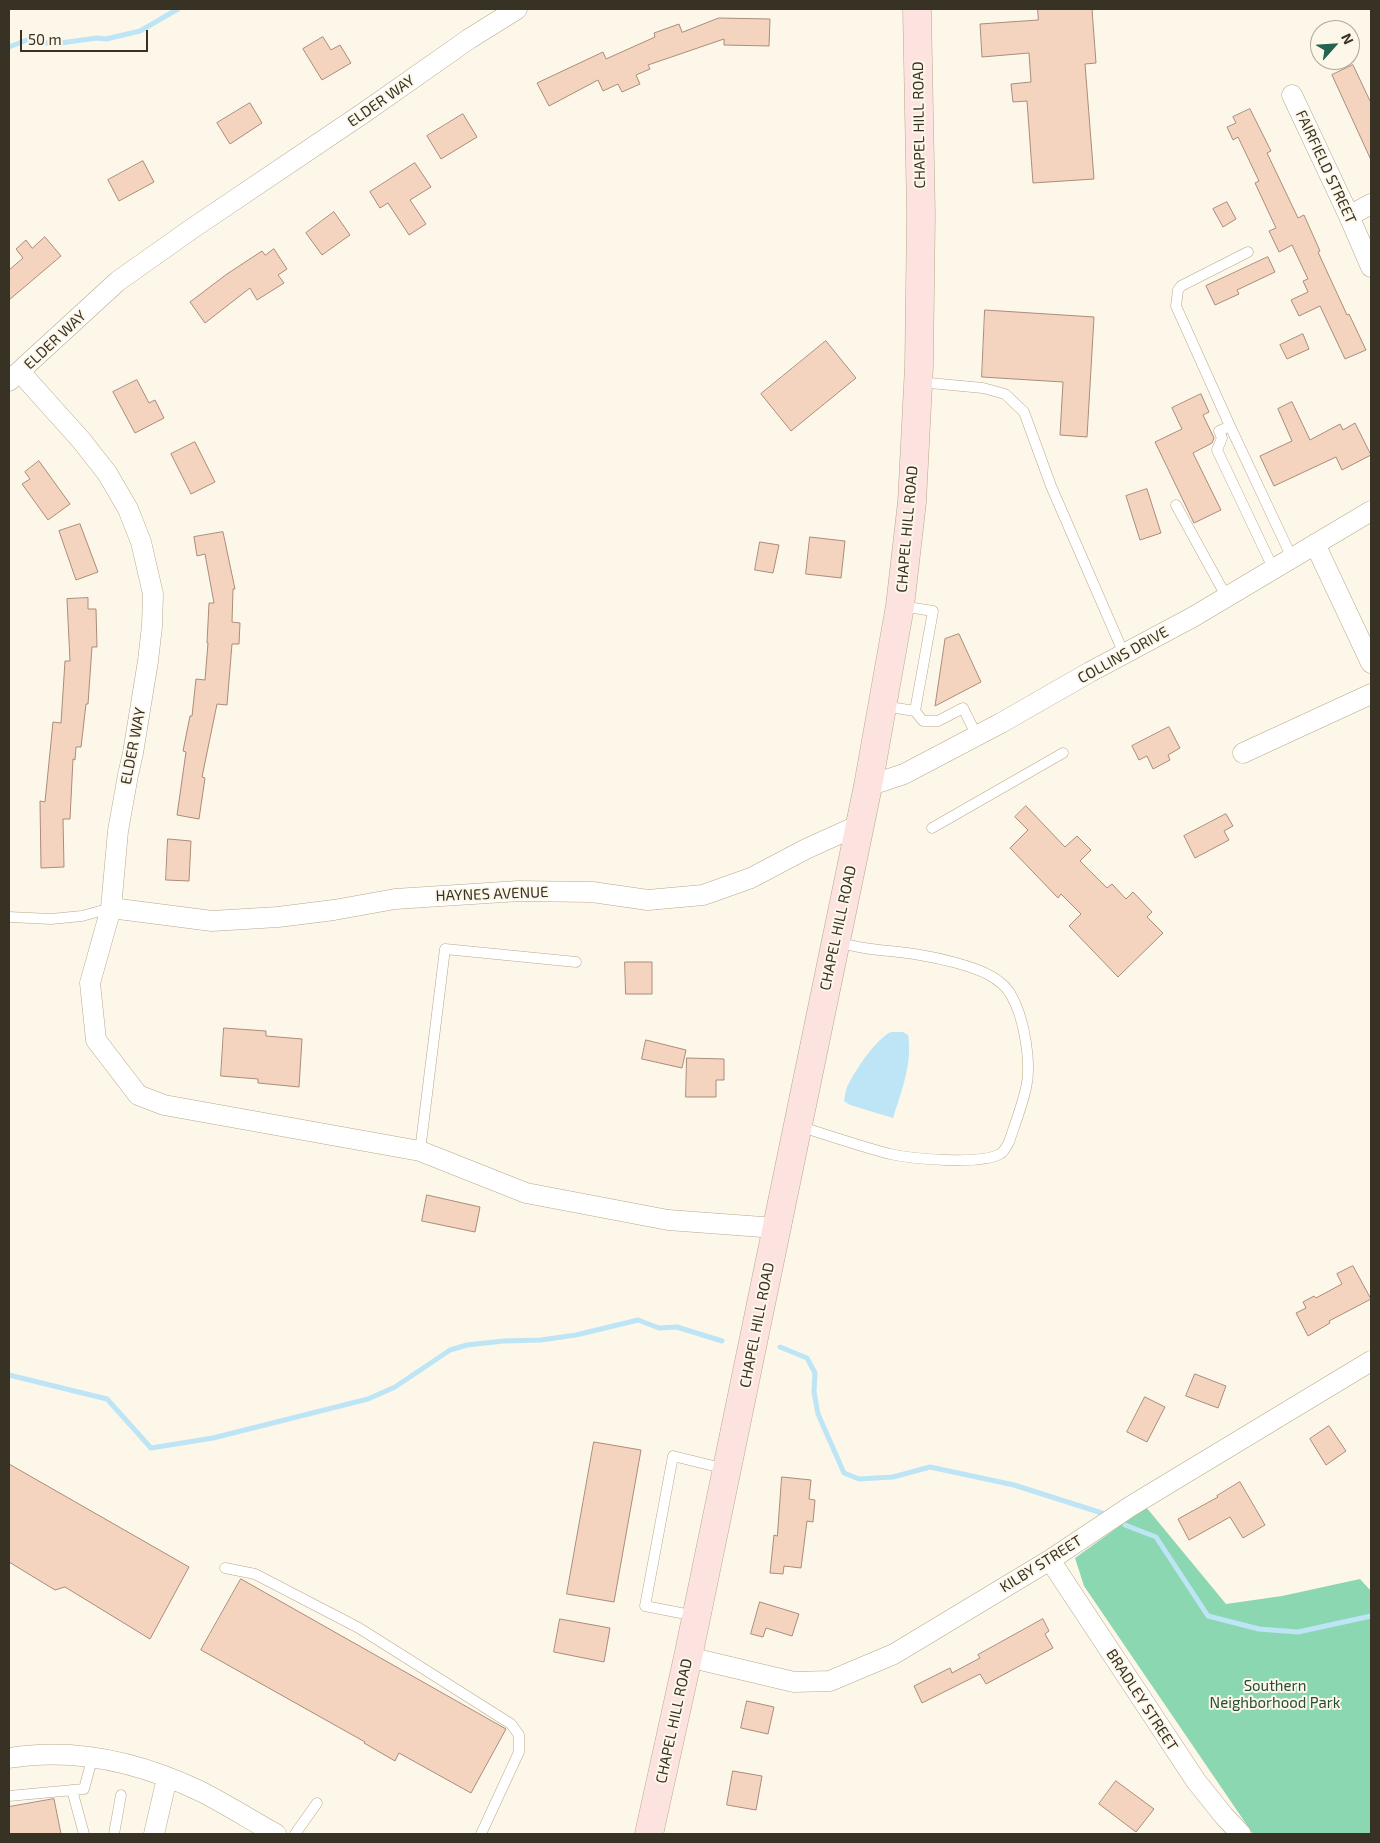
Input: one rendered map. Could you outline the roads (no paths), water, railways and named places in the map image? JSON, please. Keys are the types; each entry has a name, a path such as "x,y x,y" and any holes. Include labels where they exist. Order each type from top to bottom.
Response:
{"main road":[{"name":"CHAPEL HILL ROAD","path":"649,1834 688,1657 868,786 900,606 912,502 918,382 921,251 917,9"}],"street":[{"name":"ELDER WAY","path":"517,9 469,39 365,112 192,228 118,281 14,377 81,440 107,473 128,509 141,542 153,594 148,661 118,831 111,908 90,983 96,1040 138,1095 164,1105 420,1151 526,1193 668,1220 776,1228"},
{"name":"FAIRFIELD STREET","path":"1292,95 1371,267"},
{"path":"1349,216 1371,204"},
{"name":"COLLINS DRIVE","path":"868,786 904,774 977,736 1193,617 1371,511"},
{"path":"1315,544 1371,663"},
{"path":"1243,754 1371,694"},
{"name":"HAYNES AVENUE","path":"111,908 212,920 278,917 334,910 395,899 519,891 592,892 648,900 702,895 751,878 806,849 859,825"},
{"name":"KILBY STREET","path":"688,1657 794,1682 830,1681 894,1654 1050,1560 1131,1506 1371,1361"},
{"name":"BRADLEY STREET","path":"1050,1560 1196,1781 1241,1834"},
{"path":"9,1758 57,1754 93,1756 140,1767 203,1793 276,1834"},
{"path":"154,1834 167,1778"}],"lane":[{"path":"1248,252 1181,286 1178,290 1176,306 1292,558"},
{"path":"918,382 983,388 1005,394 1024,412 1051,486 1124,654"},
{"path":"1230,426 1219,431 1222,438 1217,450 1273,568"},
{"path":"1176,504 1226,596"},
{"path":"900,606 933,611 915,711"},
{"path":"882,706 915,711 923,721 938,721 963,708 977,736"},
{"path":"932,828 1063,753"},
{"path":"9,918 51,919 74,917 111,908"},
{"path":"797,1125 903,1156 967,1161 989,1158 999,1155 1005,1150 1027,1086 1028,1066 1024,1035 1017,1009 1010,994 1002,984 990,975 975,969 920,955 874,950 835,942"},
{"path":"420,1151 445,949 576,962"},
{"path":"696,1616 645,1606 673,1456 727,1469"},
{"path":"225,1568 255,1574 359,1628 511,1724 519,1735 519,1752 481,1834"},
{"path":"9,1796 84,1789 93,1756"},
{"path":"72,1790 84,1834"},
{"path":"114,1834 122,1795"},
{"path":"295,1834 317,1803"}],"water":[{"path":"891,1032 903,1032 908,1035 909,1045 908,1067 893,1118 850,1105 844,1101 848,1085 862,1062 873,1047"}],"waterway":[{"path":"9,47 27,40 53,44 97,38 106,39 140,31 178,9"},
{"path":"9,1375 107,1399 151,1448 213,1438 368,1399 395,1387 450,1350 467,1345 541,1340 576,1335 638,1320 659,1328 677,1327 722,1341"},
{"path":"780,1347 807,1358 815,1373 814,1392 818,1414 844,1473 859,1479 893,1477 930,1467 1014,1485 1102,1513"},
{"path":"1125,1525 1156,1537 1208,1616 1259,1629 1298,1632 1371,1616"}],"park label":[{"name":"Southern Neighborhood Park","path":"1275,1694"}]}
